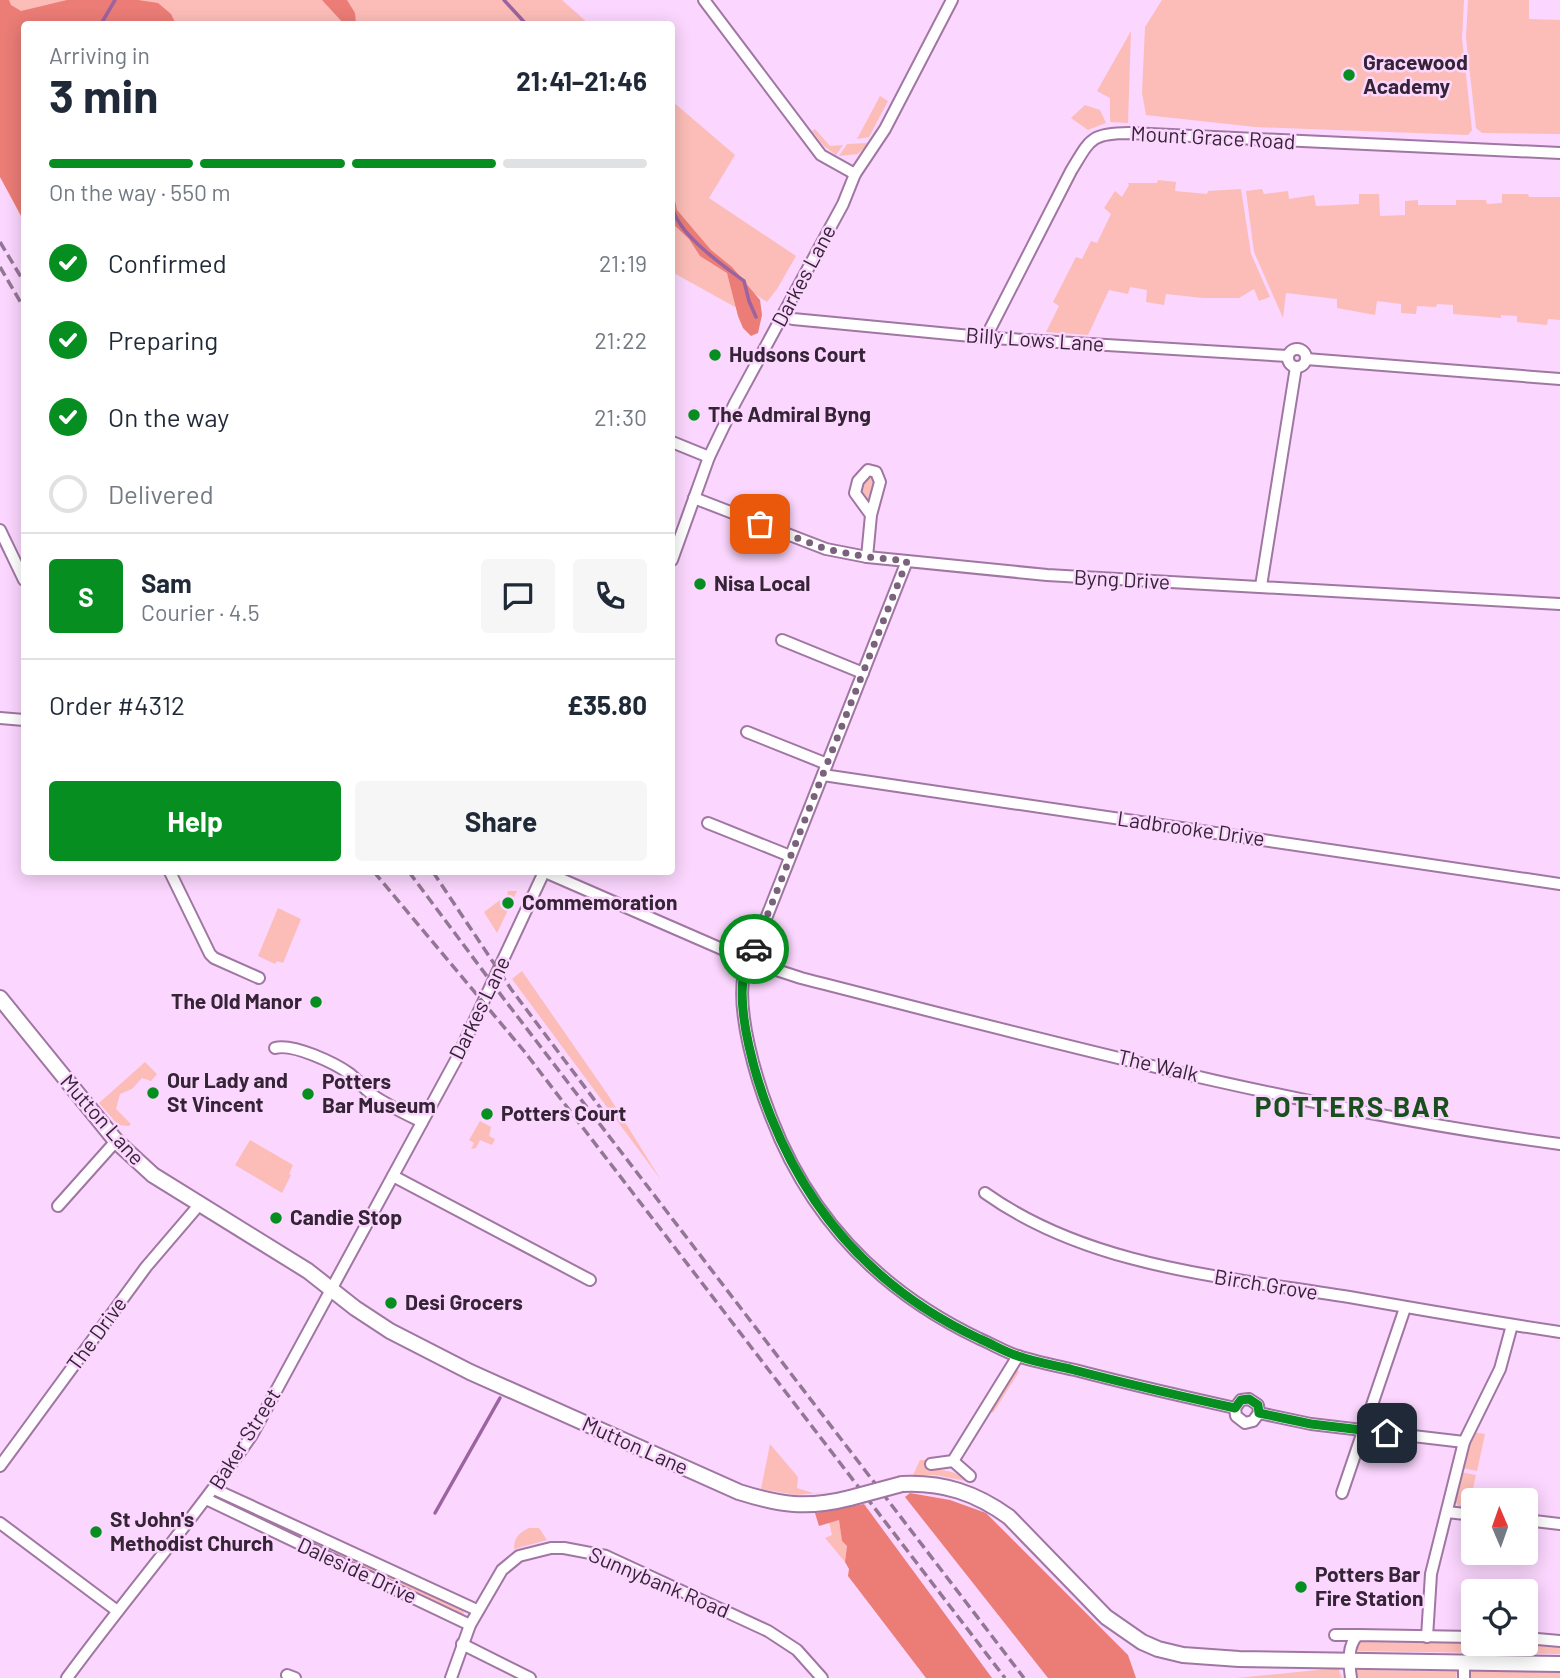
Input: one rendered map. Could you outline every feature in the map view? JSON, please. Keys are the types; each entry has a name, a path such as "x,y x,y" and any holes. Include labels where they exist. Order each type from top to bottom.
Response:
{"main road":[{"name":"Mutton Lane","path":"0,998 116,1141 153,1175 302,1267 390,1331 470,1372 739,1492 771,1502 799,1506 816,1505 902,1485 938,1485 957,1489 992,1505 1009,1517 1106,1617 1142,1642 1183,1655 1209,1658 1560,1664"}],"street":[{"path":"704,0 821,155 855,174"},
{"name":"Darkes Lane","path":"675,552 709,457 738,396 845,200 855,174 885,129 952,0"},
{"name":"Mount Grace Road","path":"986,337 1071,171 1086,147 1101,134 1129,133 1560,153"},
{"name":"Billy Lows Lane","path":"783,315 793,319 986,337 1288,356 1292,350 1297,349 1303,351 1306,359 1560,379"},
{"path":"1288,356 1291,365 1296,367 1306,359"},
{"path":"1261,586 1296,367"},
{"path":"675,443 709,457"},
{"name":"Byng Drive","path":"694,498 826,549 867,557 1047,575 1560,604"},
{"path":"867,557 871,515"},
{"path":"0,530 21,574"},
{"path":"0,558 13,557"},
{"path":"754,949 907,561"},
{"path":"782,640 863,673"},
{"path":"0,718 21,720"},
{"name":"Ladbrooke Drive","path":"747,732 825,770 1560,884"},
{"path":"708,823 790,856"},
{"path":"171,875 209,954 259,978"},
{"name":"Darkes Lane","path":"332,1290 457,1058 543,875"},
{"path":"551,875 738,956"},
{"path":"754,949 743,950 738,956 737,964 744,973 742,1001 761,1091 788,1157 824,1213 864,1260 900,1293 931,1314 1018,1356 1235,1408"},
{"path":"744,973 755,972 761,965 761,956 754,949"},
{"name":"The Walk","path":"761,965 801,978 1155,1066 1392,1118 1560,1144"},
{"path":"275,1048 284,1046 337,1066 351,1074 372,1095 422,1122"},
{"path":"58,1206 116,1141"},
{"path":"393,1176 590,1280"},
{"name":"Birch Grove","path":"985,1192 1011,1211 1089,1246 1230,1280 1560,1332"},
{"name":"The Drive","path":"0,1466 146,1268 199,1205"},
{"name":"Baker Street","path":"67,1678 116,1610 214,1489 252,1434 332,1290"},
{"path":"1342,1493 1405,1308"},
{"path":"1427,1637 1431,1574 1464,1442 1500,1369 1512,1325"},
{"path":"953,1461 1018,1356"},
{"path":"1249,1399 1258,1405 1259,1413 1253,1422 1245,1423 1238,1419 1235,1408 1241,1400 1249,1399"},
{"path":"1259,1413 1311,1424 1464,1442"},
{"path":"931,1464 953,1461 970,1476"},
{"name":"Daleside Drive","path":"214,1489 477,1610"},
{"name":"Daleside Drive","path":"206,1499 470,1625"},
{"path":"1447,1512 1461,1514"},
{"path":"1538,1521 1560,1524"},
{"path":"0,1523 116,1610"},
{"name":"Sunnybank Road","path":"450,1678 477,1610 502,1570 519,1556 551,1548 590,1552 623,1563 768,1631 797,1650 822,1678"},
{"path":"1335,1635 1461,1637"},
{"path":"1351,1678 1350,1646 1358,1635"},
{"path":"1538,1640 1560,1641"},
{"path":"462,1644 530,1678"},
{"path":"1464,1662 1464,1678"}],"shaded area":[{"path":"0,0 562,0 586,21 21,21 21,217 0,176"},
{"path":"0,0 9,0 11,5 21,11 67,0 138,0 158,3 171,14 174,21 21,21 21,216 0,177"},
{"path":"322,0 347,0 355,13 356,21 341,21"},
{"name":"Gracewood Academy","path":"1162,0 1464,0 1462,38 1472,130 1468,135 1255,127 1146,115 1142,93 1145,27"},
{"path":"1468,0 1529,0 1529,19 1560,20 1560,134 1482,133 1476,128 1466,38"},
{"path":"1131,31 1128,123 1110,122 1110,98 1097,91"},
{"path":"880,96 888,101 869,137 857,139"},
{"path":"675,104 735,155 709,198 796,256 767,302 755,294 755,298 735,307 675,274"},
{"path":"1085,105 1100,110 1106,123 1088,130 1071,118"},
{"path":"815,129 830,146 843,145 836,155 824,146 812,131"},
{"path":"869,143 858,154 839,156 847,144"},
{"path":"1158,180 1176,182 1175,191 1207,194 1208,191 1241,189 1251,254 1270,297 1259,301 1254,289 1239,298 1166,294 1164,305 1146,302 1147,290 1130,287 1128,294 1109,290 1088,335 1046,332 1059,306 1053,302 1076,257 1082,259 1091,241 1097,243 1111,214 1104,208 1115,191 1122,197 1128,183 1157,183"},
{"path":"1262,189 1264,194 1288,191 1289,199 1314,195 1316,206 1359,204 1359,194 1379,194 1380,216 1405,215 1405,201 1418,200 1418,205 1456,205 1456,200 1502,203 1502,194 1560,197 1560,320 1548,319 1547,325 1517,322 1517,316 1501,315 1501,318 1453,314 1453,305 1437,304 1436,307 1417,306 1416,314 1401,313 1401,304 1377,301 1375,315 1337,308 1337,299 1286,293 1283,318 1254,252 1246,191"},
{"path":"675,200 677,210 711,250 732,267 760,300 762,315 758,333 751,336 743,328 727,273 700,256 689,239 675,226"},
{"path":"866,476 876,480 870,505 861,493"},
{"path":"508,891 517,891 497,933 484,912 500,900 503,905 506,903"},
{"path":"278,908 301,919 283,963 277,961 275,964 258,956"},
{"path":"522,971 608,1095 661,1180 512,979"},
{"path":"145,1062 157,1074 151,1081 142,1078 132,1089 120,1094 116,1109 131,1124 118,1125 99,1103"},
{"path":"480,1121 491,1127 489,1136 495,1139 492,1145 480,1140 476,1148 471,1149 474,1143 469,1140"},
{"path":"250,1140 293,1165 282,1193 235,1165"},
{"path":"1016,1367 1019,1372 993,1413 990,1410"},
{"path":"1473,1432 1485,1434 1477,1471 1462,1468"},
{"path":"770,1444 798,1477 797,1488 813,1493 832,1492 796,1495 761,1489"},
{"path":"920,1460 927,1460 928,1470 949,1471 967,1480 913,1475"},
{"path":"1461,1472 1476,1475 1473,1488 1461,1488 1461,1507 1454,1498"},
{"path":"910,1493 950,1500 986,1513 1128,1655 1136,1678 1048,1678 905,1497"},
{"path":"226,1498 332,1548 332,1554 223,1503"},
{"path":"864,1504 992,1678 926,1678 848,1576 849,1569 845,1562 847,1546 842,1541 839,1520 819,1526 815,1513"},
{"path":"839,1520 842,1541 847,1546 845,1562 825,1538 832,1535 829,1522"},
{"path":"529,1528 539,1528 547,1540 514,1549 518,1536"},
{"path":"335,1549 463,1610 464,1614 460,1615 335,1555"},
{"path":"1363,1640 1461,1642 1461,1653 1358,1651 1357,1644"},
{"path":"1538,1644 1560,1646 1560,1654 1538,1654"},
{"path":"1338,1668 1342,1678 1236,1678"},
{"path":"1357,1670 1457,1671 1456,1678 1359,1678"},
{"path":"1471,1671 1560,1672 1560,1678 1471,1678"}],"waterway":[{"path":"103,21 115,0"},
{"path":"504,0 523,21"},
{"path":"675,215 692,238 744,281 756,317"},
{"path":"435,1513 500,1398"}],"railway":[{"path":"0,242 21,277"},
{"path":"0,267 21,303"},
{"path":"377,875 524,1051 1005,1678"},
{"path":"411,875 1024,1678"},
{"path":"435,875 511,989 605,1114"}],"way so far":[{"path":"754,949 907,561 826,549 760,524"}],"place":[{"name":"Gracewood Academy","path":"1349,75"},
{"name":"Hudsons Court","path":"715,355"},
{"name":"The Admiral Byng","path":"694,415"},
{"name":"Nisa Local","path":"700,584"},
{"name":"Commemoration","path":"508,903"},
{"name":"The Old Manor","path":"316,1002"},
{"name":"Our Lady and St Vincent","path":"153,1093"},
{"name":"Potters Bar Museum","path":"308,1094"},
{"name":"Potters Court","path":"487,1114"},
{"name":"Candie Stop","path":"276,1218"},
{"name":"Desi Grocers","path":"391,1303"},
{"name":"St John's Methodist Church","path":"96,1532"},
{"name":"Potters Bar Fire Station","path":"1301,1587"}],"district":[{"name":"POTTERS BAR","path":"1353,1107"}],"route":[{"path":"754,949 759,952 762,964 755,972 744,973 742,1001 761,1091 788,1157 805,1186 846,1240 877,1274 900,1293 931,1314 1018,1356 1235,1408 1241,1400 1249,1399 1258,1405 1259,1413 1293,1421 1387,1433"}]}
